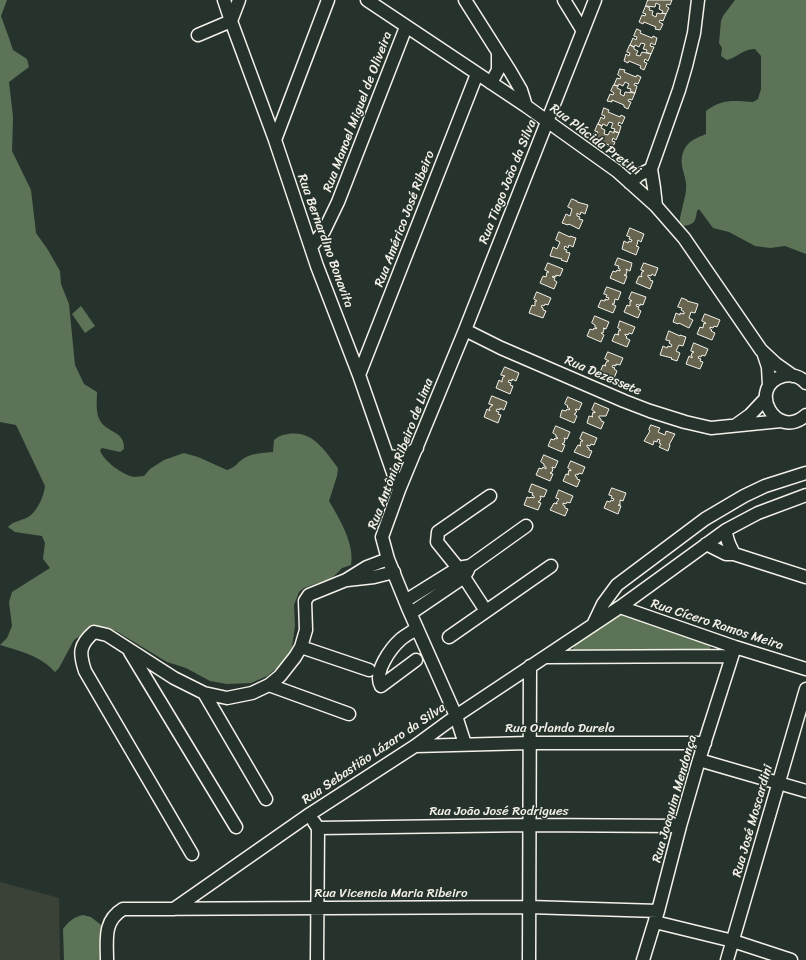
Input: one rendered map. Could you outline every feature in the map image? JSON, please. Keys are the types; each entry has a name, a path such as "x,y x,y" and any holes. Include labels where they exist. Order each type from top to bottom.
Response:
{"street":[{"name":"Rua Bernardino Bonavita","path":"224,0 275,140 311,247 360,375 399,490"},
{"path":"198,35 231,21 240,0"},
{"path":"275,140 328,0"},
{"name":"Rua Plácida Pretini","path":"367,0 526,106 617,171 656,206 684,238 761,350 768,367 769,386 766,398"},
{"path":"466,0 521,90 526,106"},
{"path":"564,0 583,31"},
{"name":"Rua Tiago João da Silva","path":"464,330 595,0"},
{"path":"656,206 650,169 679,90 686,66 694,33 698,0"},
{"name":"Rua Manoel Miguel de Oliveira","path":"311,247 324,231 338,202 406,27"},
{"path":"491,83 498,70 498,54"},
{"name":"Rua Américo José Ribeiro","path":"360,375 477,74"},
{"path":"630,183 639,175 650,169"},
{"name":"Rua Dezessete","path":"464,330 501,348 650,411 685,422 711,428 786,421"},
{"name":"Rua Antônia Ribeiro de Lima","path":"464,330 399,490 382,537 388,559 456,716 465,744"},
{"name":"Rua Plácida Pretini","path":"761,350 776,364 793,376 805,381"},
{"path":"769,386 780,377 793,376"},
{"path":"735,426 750,415 766,398"},
{"path":"766,398 770,412 774,417 806,427"},
{"path":"786,421 797,421 806,415"},
{"path":"387,456 404,456 417,448"},
{"path":"593,626 603,604 617,585 705,519 744,496 765,486 806,473"},
{"name":"Rua Sebastião Lázaro da Silva","path":"174,909 310,814 415,746 456,716 530,666 593,626 726,530 758,513 806,495"},
{"path":"486,611 464,570 437,542 438,532 490,496"},
{"path":"411,613 464,570 526,526"},
{"path":"726,530 728,544 734,554"},
{"path":"706,544 726,554 734,554 806,577"},
{"path":"192,854 84,672 80,657 85,642 94,632 107,635 174,678 204,693 227,698 252,693 269,685 280,676 301,647 306,630 305,601 309,595 346,580 367,567 388,559"},
{"path":"449,637 551,566"},
{"path":"405,601 464,570"},
{"path":"346,580 374,577 394,572"},
{"name":"Rua Cícero Ramos Meira","path":"620,607 733,652 806,669"},
{"path":"416,660 381,686 378,677 383,662 400,640 417,628"},
{"path":"301,647 369,670"},
{"path":"128,649 236,827"},
{"path":"546,657 733,652"},
{"name":"Rua Joaquim Mendonça","path":"643,960 657,916 699,760 733,652"},
{"path":"529,960 530,666"},
{"path":"269,685 349,714"},
{"name":"Rua José Moscardini","path":"727,960 806,689"},
{"path":"204,693 266,799"},
{"name":"Rua Orlando Durelo","path":"415,746 529,743 705,743"},
{"path":"699,760 806,791"},
{"path":"310,814 318,828 316,908 317,960"},
{"name":"Rua João José Rodrigues","path":"318,828 529,825 680,826"},
{"name":"Rua Vicencia Maria Ribeiro","path":"107,960 107,930 111,919 116,913 123,909 529,907 657,916 791,960"}],"shaded area":[{"path":"0,882 59,898 60,960 0,960"}],"green space":[{"path":"0,0 7,0 1,16 13,50 27,59 29,67 9,82 13,117 12,151 31,190 36,233 60,271 61,284 69,304 75,365 84,384 97,392 97,411 99,419 104,426 119,435 124,443 124,449 120,452 102,448 100,450 105,459 114,467 134,477 144,476 150,469 164,460 184,453 198,457 227,470 233,468 246,457 273,452 274,440 282,435 297,434 305,435 318,443 338,468 329,501 348,540 352,557 351,565 342,568 332,578 304,588 299,592 294,605 295,626 292,647 288,659 267,676 251,683 227,684 210,681 186,668 167,662 116,631 100,626 93,627 74,640 59,668 55,672 37,658 0,645 7,638 12,626 9,602 12,592 50,568 43,559 45,543 42,536 15,532 8,527 13,523 28,517 34,512 40,502 45,486 16,425 0,422"},
{"path":"735,0 806,0 806,254 785,246 770,248 755,246 729,232 713,228 699,209 695,220 692,223 684,226 680,221 686,193 686,180 682,166 682,156 688,144 706,134 706,111 723,102 753,102 758,99 761,89 761,56 755,49 748,50 727,60 721,56 722,48 719,43 721,21"},
{"path":"81,306 95,326 85,333 72,314"},
{"path":"620,613 711,644 710,650 574,653 573,649 575,644"},
{"path":"83,915 91,917 101,925 101,960 64,960 63,929 72,920"}],"building":[{"path":"648,0 672,0 670,5 667,4 666,6 669,8 666,14 662,13 663,11 659,9 660,5 656,3 655,7 646,6"},
{"path":"646,6 650,8 649,10 653,11 652,15 656,17 657,13 666,14 663,21 660,20 659,22 663,24 660,30 655,29 656,27 644,22 643,24 639,22 642,15 645,16 646,14 643,13"},
{"path":"637,29 641,31 640,33 652,38 653,36 657,38 655,45 651,43 650,46 654,47 651,54 646,52 647,50 643,49 645,44 641,43 639,47 630,45 633,38 636,40 637,37 634,36"},
{"path":"630,45 638,51 636,55 640,56 642,52 651,54 648,61 645,59 644,62 647,63 644,70 640,68 641,66 629,61 628,63 624,61 626,54 629,56 630,53 627,52"},
{"path":"620,69 625,70 624,72 636,77 637,75 641,77 638,84 635,83 634,85 637,86 635,93 630,91 631,89 627,88 629,84 625,82 623,86 619,84 618,86 614,85 617,78 620,79 621,77 618,75"},
{"path":"614,85 618,86 617,88 621,90 620,94 624,96 625,92 635,93 632,100 629,99 628,101 631,102 628,109 624,107 624,105 612,100 612,102 607,101 610,94 613,95 614,93 611,91"},
{"path":"604,108 609,110 608,112 620,117 621,115 625,117 622,124 619,122 618,125 621,126 619,133 614,131 615,129 611,128 613,123 609,122 607,126 598,124 601,117 604,119 605,116 602,115"},
{"path":"598,124 605,130 604,134 608,135 610,131 619,133 616,140 613,138 612,141 615,142 612,149 608,147 609,145 596,140 596,142 591,140 594,133 597,135 598,132 595,131"},
{"path":"572,199 588,205 585,214 581,212 580,215 577,213 577,216 580,217 579,219 583,220 579,229 569,224 562,223 566,214 570,216 572,209 568,207"},
{"path":"630,228 644,234 641,242 638,240 636,246 639,247 636,255 622,249 624,241 628,243 632,240 627,236"},
{"path":"559,232 576,238 573,247 569,245 568,248 565,246 564,249 567,250 566,252 570,253 567,262 550,256 553,247 557,249 560,242 556,240"},
{"path":"618,258 632,263 630,271 626,269 626,275 624,275 627,276 624,284 610,278 613,271 620,271 618,268 619,266 615,265"},
{"path":"548,263 563,269 560,276 556,275 556,277 552,277 555,278 554,280 557,282 554,289 540,283 543,276 546,277 547,272 549,272 545,270"},
{"path":"644,263 658,268 655,276 652,274 651,276 648,275 650,280 653,281 650,289 636,283 639,276 642,277 642,272 644,271 641,270"},
{"path":"607,287 621,292 618,300 615,299 614,304 612,304 616,306 613,313 598,307 601,300 605,301 605,299 608,300 609,298 604,294"},
{"path":"537,292 551,298 548,305 545,304 541,307 546,311 543,318 529,313 532,305 535,306 535,301 537,301 534,299"},
{"path":"632,292 646,297 643,305 640,304 640,306 637,304 636,306 639,307 638,309 641,311 638,318 624,312 627,305 630,306 630,301 632,301 629,299"},
{"path":"682,298 698,304 695,313 691,312 689,318 693,320 689,328 673,322 676,313 680,315 680,313 684,314 681,310 682,308 678,307"},
{"path":"705,314 720,320 717,327 710,327 712,330 711,331 715,333 712,340 697,334 700,327 703,328 704,323 706,323 702,321"},
{"path":"595,316 609,322 606,329 603,328 603,333 601,333 604,335 601,342 587,336 590,329 593,330 594,328 597,328 592,323"},
{"path":"620,321 635,327 632,334 625,334 627,337 626,338 630,340 627,347 612,341 615,334 619,335 619,330 621,330 618,328"},
{"path":"669,331 686,337 683,346 679,345 676,351 680,353 677,361 660,355 663,346 667,348 668,346 671,347 672,345 669,343 670,341 666,340"},
{"path":"694,343 708,349 705,356 702,355 698,358 703,362 700,369 686,364 689,356 692,358 692,353 694,352 691,351"},
{"path":"608,352 623,358 620,365 616,364 616,366 613,365 612,367 617,371 614,378 600,372 603,365 606,366 607,361 609,361 605,359"},
{"path":"505,367 519,373 516,381 512,379 512,381 509,380 508,382 513,386 510,394 496,388 499,380 502,382 503,377 505,376 501,375"},
{"path":"492,396 507,402 504,410 500,408 500,410 497,409 496,411 501,415 498,423 484,417 487,409 490,411 489,409 493,405 489,404"},
{"path":"568,397 582,403 579,410 575,410 577,411 574,414 577,416 574,423 560,417 562,410 566,411 567,409 570,409 565,404"},
{"path":"595,403 609,409 606,416 599,416 601,421 604,422 601,429 587,423 589,416 593,417 593,412 595,413 592,410"},
{"path":"651,425 660,428 658,432 665,435 666,431 675,434 669,445 668,451 659,447 661,444 659,443 660,440 658,439 657,442 654,441 653,445 644,441 650,431"},
{"path":"556,426 570,432 567,439 564,438 564,443 562,444 565,445 562,452 548,446 551,439 554,440 555,438 558,438 553,433"},
{"path":"583,432 597,438 594,445 587,445 589,450 592,451 589,458 574,452 578,445 581,446 581,441 583,441 580,439"},
{"path":"544,455 558,461 555,468 552,467 552,472 550,473 553,474 550,481 536,475 539,468 542,469 543,467 546,469 544,464 541,462"},
{"path":"571,461 585,467 582,474 579,473 575,476 580,480 577,487 563,481 566,474 569,475 569,470 571,471 568,468"},
{"path":"532,484 547,490 544,497 540,496 540,501 538,502 541,503 538,510 524,505 527,497 534,498 532,495 533,493 529,492"},
{"path":"612,488 626,493 623,501 620,500 620,505 618,505 621,506 618,514 604,508 607,501 610,502 614,499 609,495"},
{"path":"559,490 573,496 570,503 563,503 565,508 568,509 565,516 550,510 554,503 557,504 556,503 559,499 556,498"}]}
